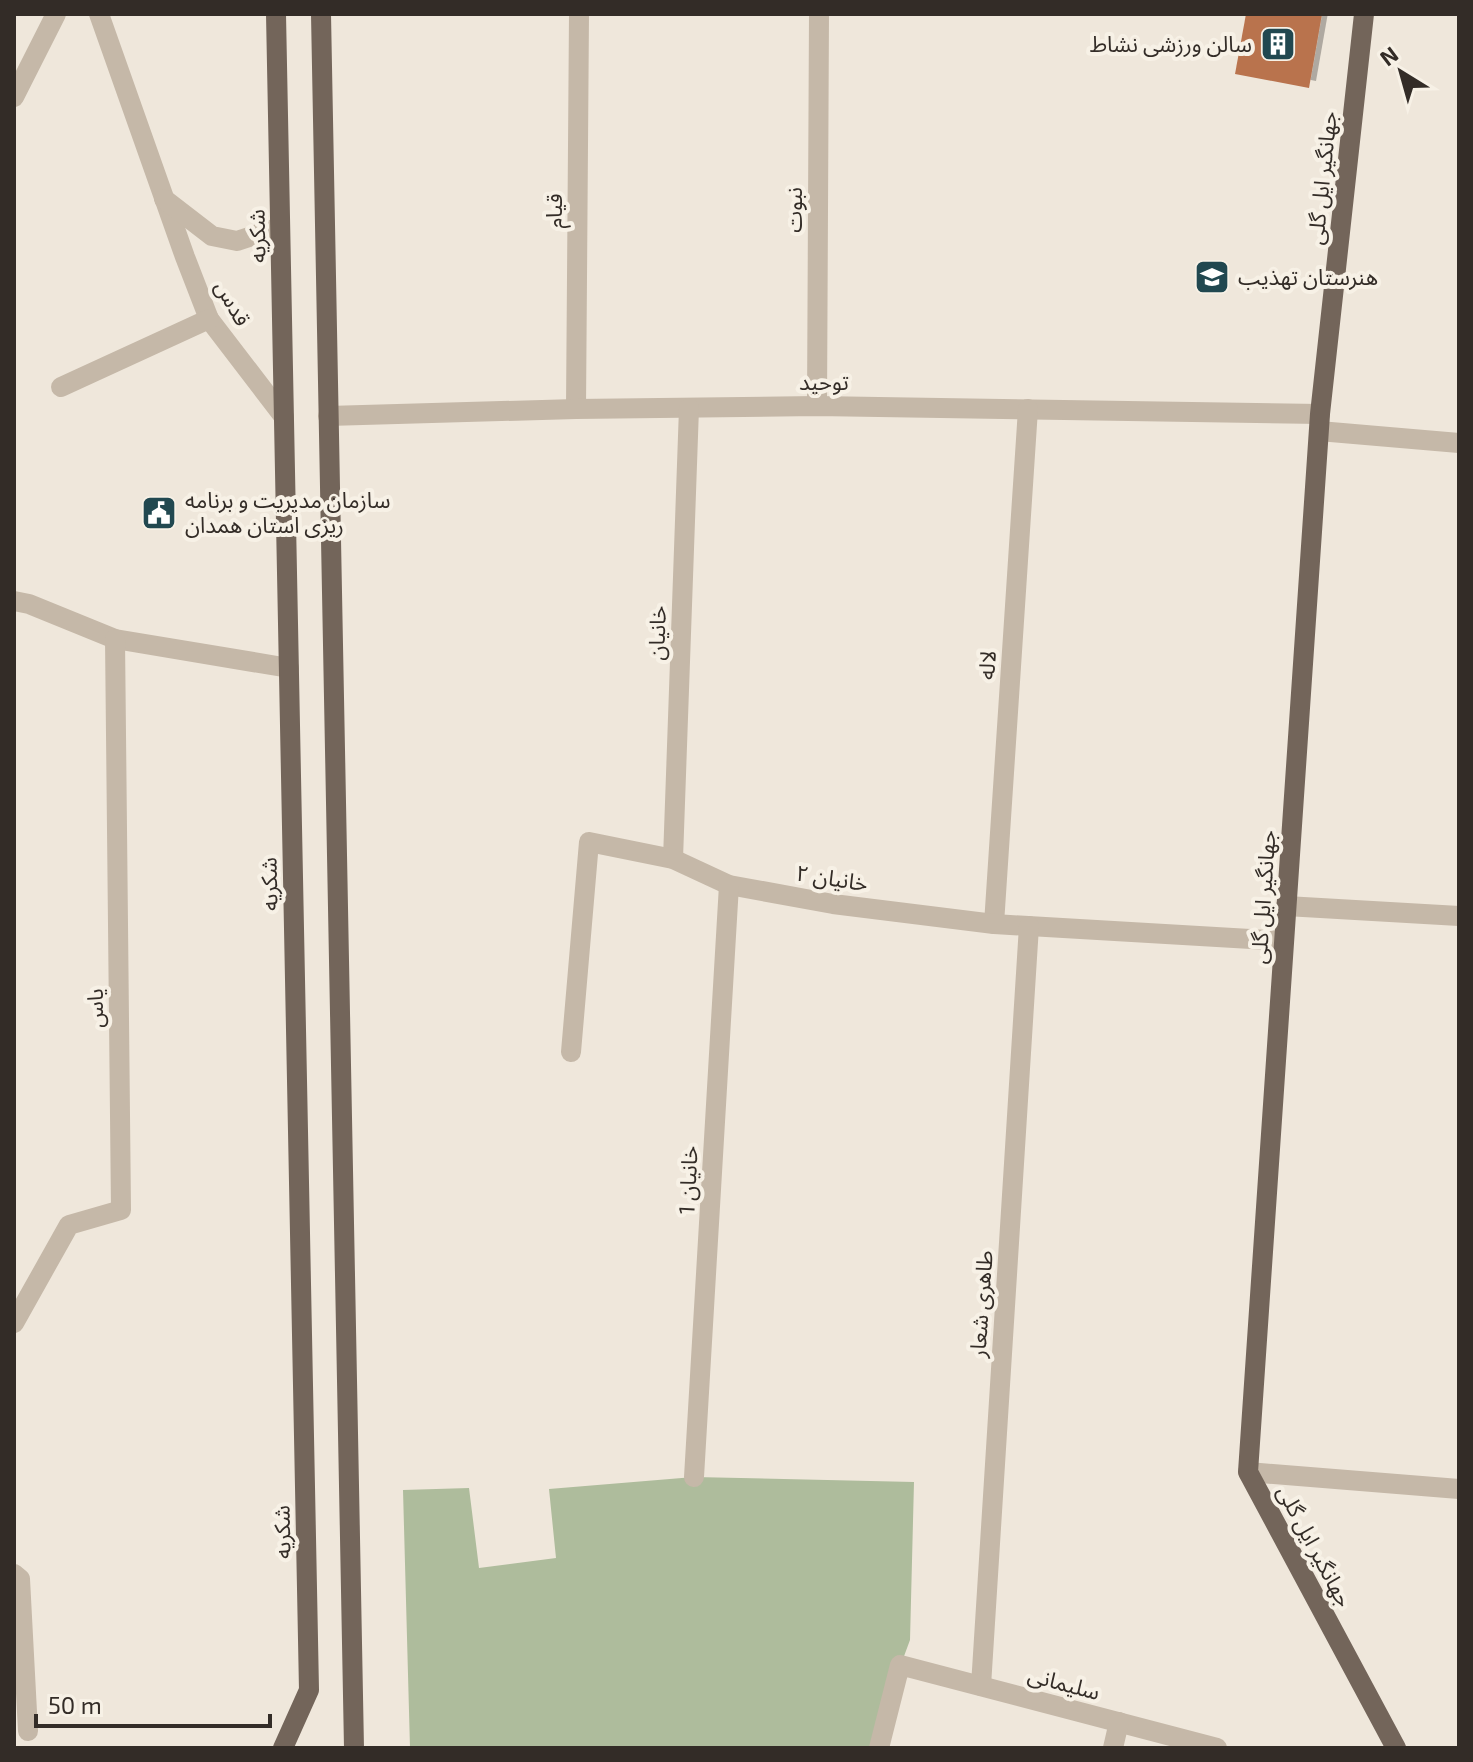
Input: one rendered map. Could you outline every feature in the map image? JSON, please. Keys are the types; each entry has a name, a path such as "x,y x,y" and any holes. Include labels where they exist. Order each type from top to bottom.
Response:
{"main road":[{"name":"شکریه","path":"276,14 309,1690 283,1748"},
{"path":"321,14 354,1748"},
{"name":"جهانگیر ایل گلی","path":"1364,14 1319,422 1248,1472 1396,1748"}],"street":[{"path":"14,97 56,14"},
{"name":"قدس","path":"99,14 209,319 284,417"},
{"name":"قیام","path":"576,409 579,14"},
{"name":"نبوت","path":"817,406 819,14"},
{"path":"164,198 212,236 237,241 280,227"},
{"path":"61,387 209,319"},
{"name":"توحید","path":"328,416 817,406 1028,409 1319,422 1459,443"},
{"name":"خانیان","path":"673,859 689,408"},
{"name":"لاله","path":"994,924 1028,409"},
{"path":"14,601 29,604 115,639 289,668"},
{"name":"یاس","path":"14,1323 69,1225 121,1210 115,639"},
{"name":"خانیان ۲","path":"571,1052 589,842 673,859 729,885 833,904 994,924 1284,941"},
{"name":"خانیان 1","path":"694,1477 729,885"},
{"path":"1286,906 1459,916"},
{"name":"طاهری شعار","path":"981,1686 1029,926"},
{"path":"1248,1472 1459,1489"},
{"path":"17,1577 28,1731"},
{"name":"سلیمانی","path":"879,1748 900,1665 1217,1748"},
{"path":"1113,1748 1119,1722"}],"green space":[{"path":"694,1477 914,1482 910,1640 870,1748 410,1748 403,1490 469,1488 479,1568 556,1558 549,1489"}],"building":[{"name":"سالن ورزشی نشاط","path":"1246,14 1322,14 1309,88 1235,74"}],"place":[{"name":"سالن ورزشی نشاط","path":"1278,44"},
{"name":"هنرستان تهذیب","path":"1212,277"},
{"name":"سازمان مدیریت و برنامه ریزی استان همدان","path":"159,513"}]}
